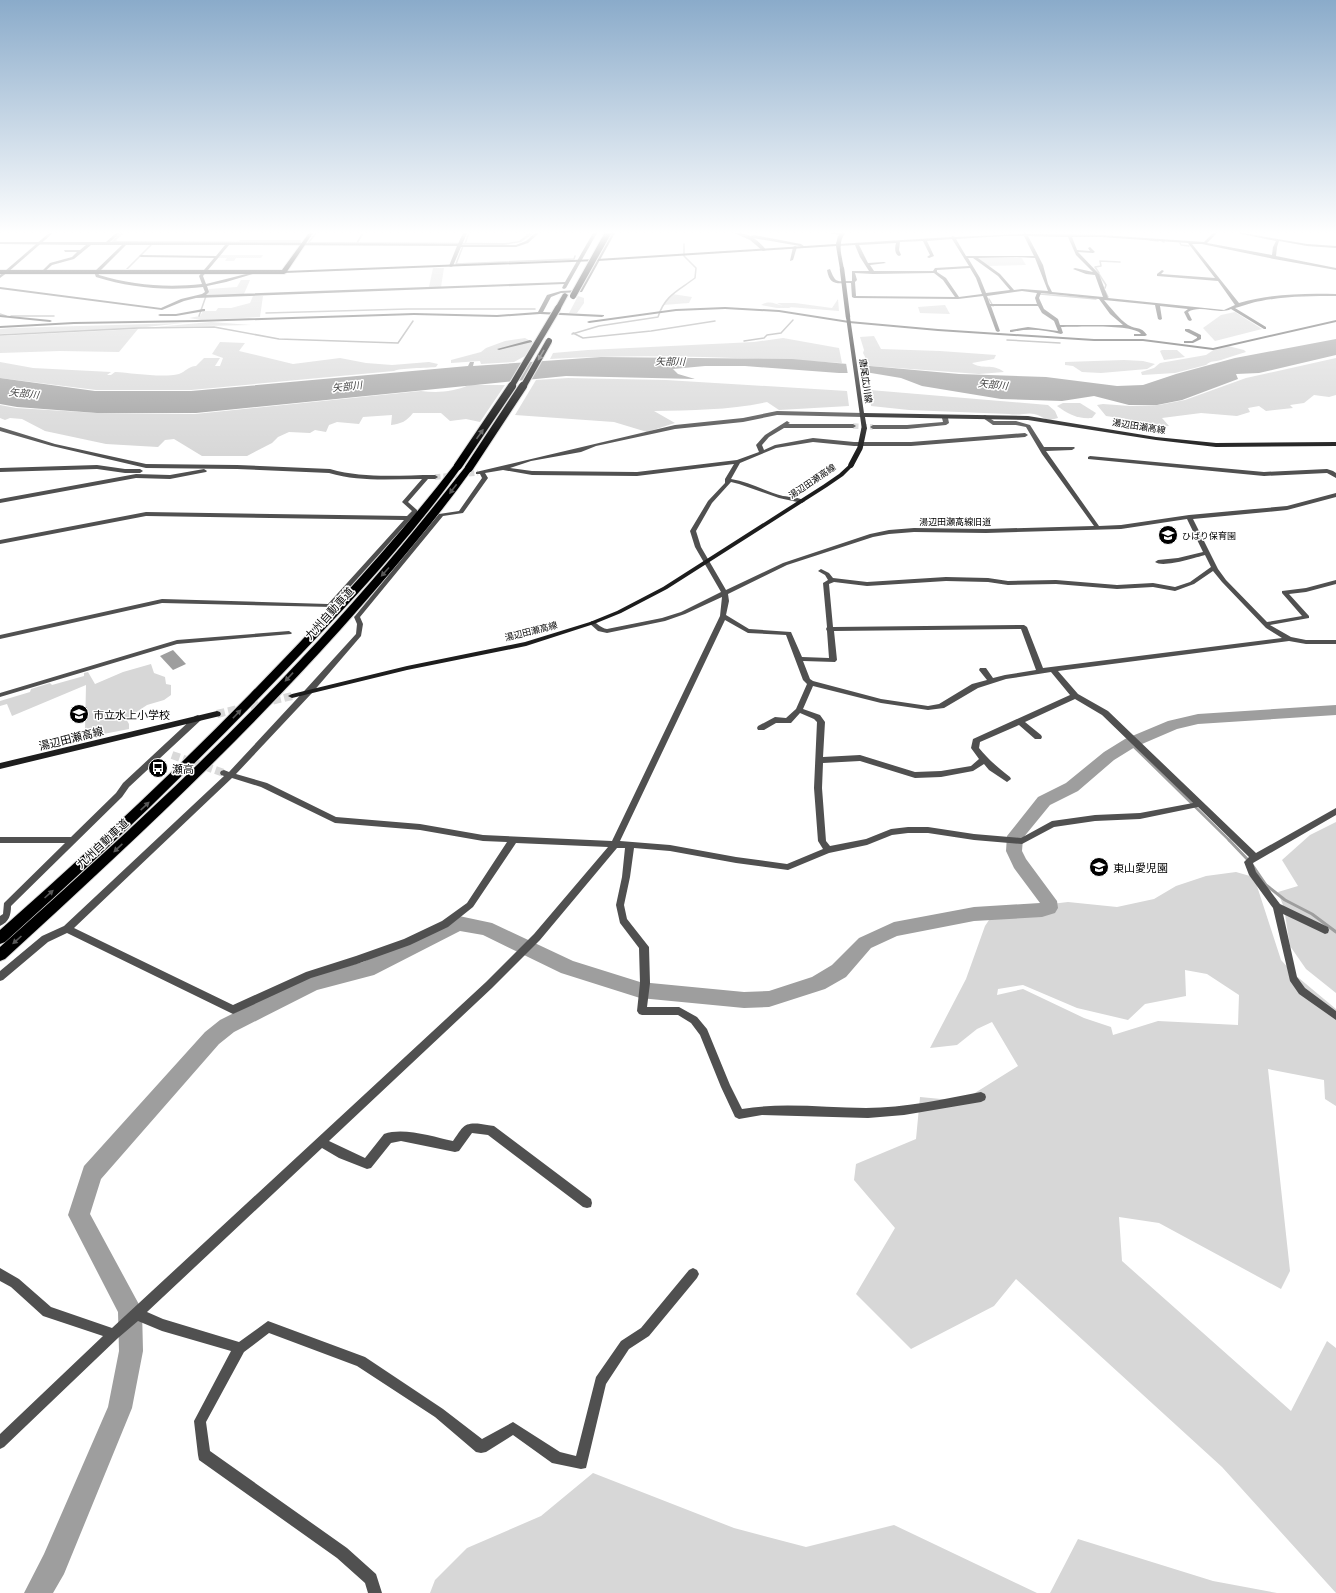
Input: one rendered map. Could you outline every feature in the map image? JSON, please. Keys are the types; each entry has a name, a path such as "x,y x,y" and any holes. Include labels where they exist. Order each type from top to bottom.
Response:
{"highway":[{"name":"九州自動車道","path":"0,938 185,768 304,645 386,557 427,508 458,466 506,396 558,307"},
{"path":"559,322 567,307"},
{"name":"九州自動車道","path":"0,955 196,773 316,649 396,559 437,510 514,402 552,335"}],"main road":[{"name":"唐尾広川線","path":"847,307 862,415"},
{"name":"湯辺田瀬高線","path":"292,696 407,668 526,644 592,624 645,599 802,501 840,475 851,465 862,448 864,429 862,415 945,418 1028,418 1055,421 1148,438 1200,444 1234,446 1336,444"},
{"name":"湯辺田瀬高線","path":"0,766 217,714"}],"street":[{"path":"149,307 162,309 167,307"},
{"path":"540,312 543,307"},
{"path":"990,307 998,331"},
{"path":"1012,332 1012,330 1023,329 1049,330 1061,333 1056,320 1046,315 1040,307"},
{"path":"1109,307 1112,313 1127,326"},
{"path":"1158,307 1160,319"},
{"path":"1186,307 1224,311 1232,308 1264,328"},
{"path":"590,322 615,317 676,310 725,308 779,311 849,322 950,331 1052,336"},
{"path":"1190,320 1186,312 1192,308"},
{"path":"160,315 163,310 162,309"},
{"path":"160,315 176,315 203,310"},
{"path":"0,328 74,323 197,322 414,314 497,316 540,312 615,317"},
{"path":"0,316 44,321 172,319 160,315"},
{"path":"950,331 998,331 1094,340 1143,340 1213,349 1336,322"},
{"path":"1059,326 1127,326 1141,330 1145,335 1126,337 1151,337 1186,342 1193,342 1199,339 1199,336 1187,330"},
{"path":"499,349 530,341"},
{"path":"0,977 45,939 67,929 227,774 309,691 359,634 360,624 357,617 441,515 461,512 485,478 480,472 581,450 594,445 675,427 743,420 777,414 862,415"},
{"path":"984,417 993,422 1028,426 1042,449 1098,528"},
{"path":"873,427 907,428 946,423 945,418"},
{"path":"762,452 759,445 762,441 783,426 793,421 807,426 853,426"},
{"path":"0,429 54,445 122,462 146,466 227,467 330,471 338,475 363,477 435,477"},
{"path":"503,468 532,473 603,475 666,472 738,462 775,447 813,440 854,444 911,444 1025,435"},
{"path":"1042,449 1072,448"},
{"path":"1090,458 1264,474 1327,471 1336,476"},
{"path":"0,1443 114,1334 489,985 537,938 615,844 723,616 725,593 694,539 693,531 697,521 710,502 728,483 728,480 738,462"},
{"path":"0,470 96,467 125,471 184,470 201,467"},
{"path":"0,501 136,476 170,477 227,467"},
{"path":"0,637 162,601 330,606 415,511 405,502 426,477"},
{"path":"728,480 740,482 781,497 802,501"},
{"name":"湯辺田瀬高線旧道","path":"592,624 600,630 607,631 650,624 683,613 785,564 872,535 888,532 914,530 971,531 1098,528 1135,525 1189,517 1287,508 1336,495"},
{"path":"0,542 146,514 409,518"},
{"path":"1189,517 1214,568 1224,582 1265,624 1289,639"},
{"path":"1158,562 1178,560 1207,553"},
{"path":"800,659 833,660 826,583 832,580 867,584 946,579 988,580 1008,583 1056,582 1117,587 1153,585 1175,589 1192,584 1214,568"},
{"path":"821,572 827,574 832,580"},
{"path":"1265,624 1307,617 1284,592 1306,590 1336,582"},
{"path":"723,616 748,631 789,633 807,680 811,683 881,701 928,708 941,706 975,686 1040,671 1289,639 1306,642 1336,642"},
{"path":"829,629 1024,627 1040,671"},
{"path":"0,695 177,642 289,633"},
{"path":"1053,669 1075,696 1105,713 1148,756 1200,804 1226,832 1254,857"},
{"path":"983,670 992,681"},
{"path":"761,728 775,720 788,721 799,710 811,683"},
{"path":"1006,779 992,768 975,748 976,741 1075,696"},
{"path":"799,710 817,717 821,722 821,760 818,788 822,841 828,850"},
{"path":"0,922 7,915 7,905 119,795 126,785 198,718"},
{"path":"1019,721 1038,737"},
{"path":"163,751 172,755"},
{"path":"821,760 860,758 915,775 941,774 973,768 984,759"},
{"path":"227,774 264,785 335,820 420,827 484,838 670,848 736,860 788,867 828,850 867,842 891,832 928,830 974,837 1022,841 1052,824 1095,818 1140,816 1200,804"},
{"path":"1336,811 1254,857 1248,862 1252,873 1277,907 1293,978 1302,992 1336,1016"},
{"path":"67,929 234,1010 309,975 407,942 445,924 470,905 514,839"},
{"path":"0,840 72,840"},
{"path":"630,845 626,877 620,905 623,920 644,947 645,983 642,1011 679,1011 694,1020 704,1032 726,1087 739,1114 762,1110 868,1113 904,1110 981,1097"},
{"path":"1277,907 1325,930"},
{"path":"320,1142 367,1164 388,1138 401,1136 454,1147 470,1128 490,1130 587,1203"},
{"path":"0,1274 15,1283 47,1312 114,1334"},
{"path":"375,1593 371,1579 342,1553 204,1455 200,1421 240,1348 268,1327 361,1361 439,1413 482,1447 512,1428 557,1458 582,1463 600,1381 625,1345 645,1332 693,1274"},
{"path":"137,1314 162,1325 240,1348"}],"shaded area":[{"path":"261,307 260,317 201,320 189,318 200,316 203,311 216,311 218,308"},
{"path":"572,307 581,307 577,313 569,313"},
{"path":"793,307 827,307 839,307 839,311"},
{"path":"918,307 946,307 950,314 920,313"},
{"path":"1235,312 1262,329 1215,341 1203,328 1221,315"},
{"path":"211,322 251,325 155,327"},
{"path":"183,323 128,329 0,334 0,329 12,328"},
{"path":"138,329 119,352 60,351 0,353 0,336"},
{"path":"874,336 881,349 996,355 994,359 972,363 980,366 1000,369 1004,372 979,374 870,366 863,353 864,350 860,337"},
{"path":"525,338 534,343 525,356 514,362 481,364 480,361 451,363 451,360 481,352 486,348 505,341"},
{"path":"783,338 839,348 842,363 659,356 550,359 553,353 754,342"},
{"path":"220,342 245,343 239,351 293,364 340,358 366,363 392,365 429,362 438,364 436,367 191,390 96,390 0,378 0,362 33,368 111,372 107,375 111,375 115,372 156,375 179,374 191,367 196,366 204,358 220,358 215,366 220,366 223,358 212,354"},
{"path":"1228,346 1244,350 1246,352 1175,373 1142,375 1141,372 1154,368 1160,363 1206,355 1215,349"},
{"path":"1177,350 1185,357 1164,360 1160,351"},
{"path":"1336,358 1336,395 1329,397 1314,395 1304,403 1290,405 1293,408 1266,411 1259,406 1248,408 1250,412 1237,416 1201,413 1162,418 1169,426 1156,427 1135,424 1127,419 1106,416 1097,405 1159,405 1185,400 1246,378"},
{"path":"1124,360 1143,361 1155,364 1147,369 1101,373 1082,372 1073,366 1065,365 1065,362"},
{"path":"568,378 666,380 847,391 849,406 779,410 767,402 725,408 654,411 675,423 647,432 614,422 515,415 536,380"},
{"path":"469,385 505,385 480,422 466,419 450,421 441,413 413,413 404,422 391,425 392,415 363,417 359,424 337,422 329,425 326,432 315,430 310,433 289,432 247,456 202,456 174,439 165,440 158,447 106,444 45,431 22,419 10,418 5,420 0,418 0,405 16,408 97,413 195,414 421,391 445,391"},
{"path":"870,390 1048,405 1055,411 1058,418 1047,419 1032,414 909,410 871,406"},
{"path":"1063,403 1080,403 1096,413 1092,418 1077,417 1069,414 1057,406"},
{"path":"151,664 154,673 165,677 166,684 171,685 171,695 164,700 147,705 126,719 129,724 129,729 88,737 88,731 85,731 86,685 12,716 7,704 0,706 0,701 30,692 31,689 50,683 52,685 84,676 84,673 88,672 95,684 123,672"},
{"path":"1336,822 1336,993 1306,969 1290,946 1284,908 1278,892 1298,886 1282,860 1310,835"},
{"path":"1236,872 1250,876 1256,883 1281,960 1294,974 1336,1009 1336,1106 1325,1099 1324,1080 1268,1069 1290,1271 1281,1289 1159,1223 1119,1217 1122,1261 1291,1411 1327,1341 1336,1348 1336,1593 1222,1467 1016,1279 994,1306 911,1349 856,1294 895,1228 854,1180 856,1164 916,1139 920,1097 962,1101 1018,1066 992,1022 977,1029 957,1045 930,1048 966,979 985,926 993,914 1017,908 1068,902 1117,907 1154,899 1176,886 1206,876","holes":["1185,970 1207,974 1239,995 1238,1025 1158,1021 1113,1035 1111,1027 1084,1018 1023,989 997,995 998,989 1023,985 1077,1008 1128,1020 1145,1004 1186,996"]},
{"path":"593,1473 734,1528 806,1547 894,1525 1037,1593 430,1593 435,1580 467,1548 541,1516"},
{"path":"1078,1539 1213,1581 1277,1593 1050,1593"}],"water":[{"name":"矢部川","path":"1336,339 1336,355 1259,373 1236,374 1238,379 1182,400 1157,405 1129,405 1094,396 1062,401 1001,399 922,386 901,378 871,373 839,373 745,366 705,366 673,369 678,374 695,379 566,376 196,413 97,413 17,407 0,404 0,378 95,391 191,391 468,366 470,362 474,362 473,366 601,357 792,359 959,374 1046,377 1117,386 1143,385 1176,374 1235,358"},
{"path":"173,650 186,664 173,670 160,656"}],"pier":[{"path":"846,363 863,364 865,375 848,375"}],"waterway":[{"path":"199,316 202,307"},
{"path":"574,333 599,326 658,317 662,307"},
{"path":"266,313 408,309 535,309"},
{"path":"0,314 6,316"},
{"path":"11,316 54,316"},
{"path":"744,341 764,338 767,335 781,333 793,320"},
{"path":"0,335 139,328 214,327 279,339 398,343 413,321"},
{"path":"574,333 583,338 651,331 715,321"},
{"path":"1007,340 1060,343"},
{"path":"38,1593 54,1564 120,1408 131,1351 130,1310 79,1215 92,1173 212,1038 227,1026 313,983 367,969 459,923 486,928 568,967 640,990 744,1000 769,999 818,983 839,971 865,943 894,929 974,914 1042,910 1049,908 1048,901 1020,863 1014,851 1015,836 1044,801 1072,787 1109,756 1130,743 1173,725 1198,719 1336,710"},
{"path":"1130,743 1229,840"},
{"path":"1229,840 1249,861"},
{"path":"1253,866 1266,885 1285,900 1312,914 1336,932"}],"tunnel":[{"path":"853,426 873,427"},
{"path":"435,477 478,473"},
{"path":"217,714 292,696"},
{"path":"172,755 224,773"}],"place":[{"name":"ひばり保育園","path":"1168,535"},
{"name":"市立水上小学校","path":"79,714"},
{"name":"瀬高","path":"158,768"},
{"name":"東山愛児園","path":"1099,867"}]}
